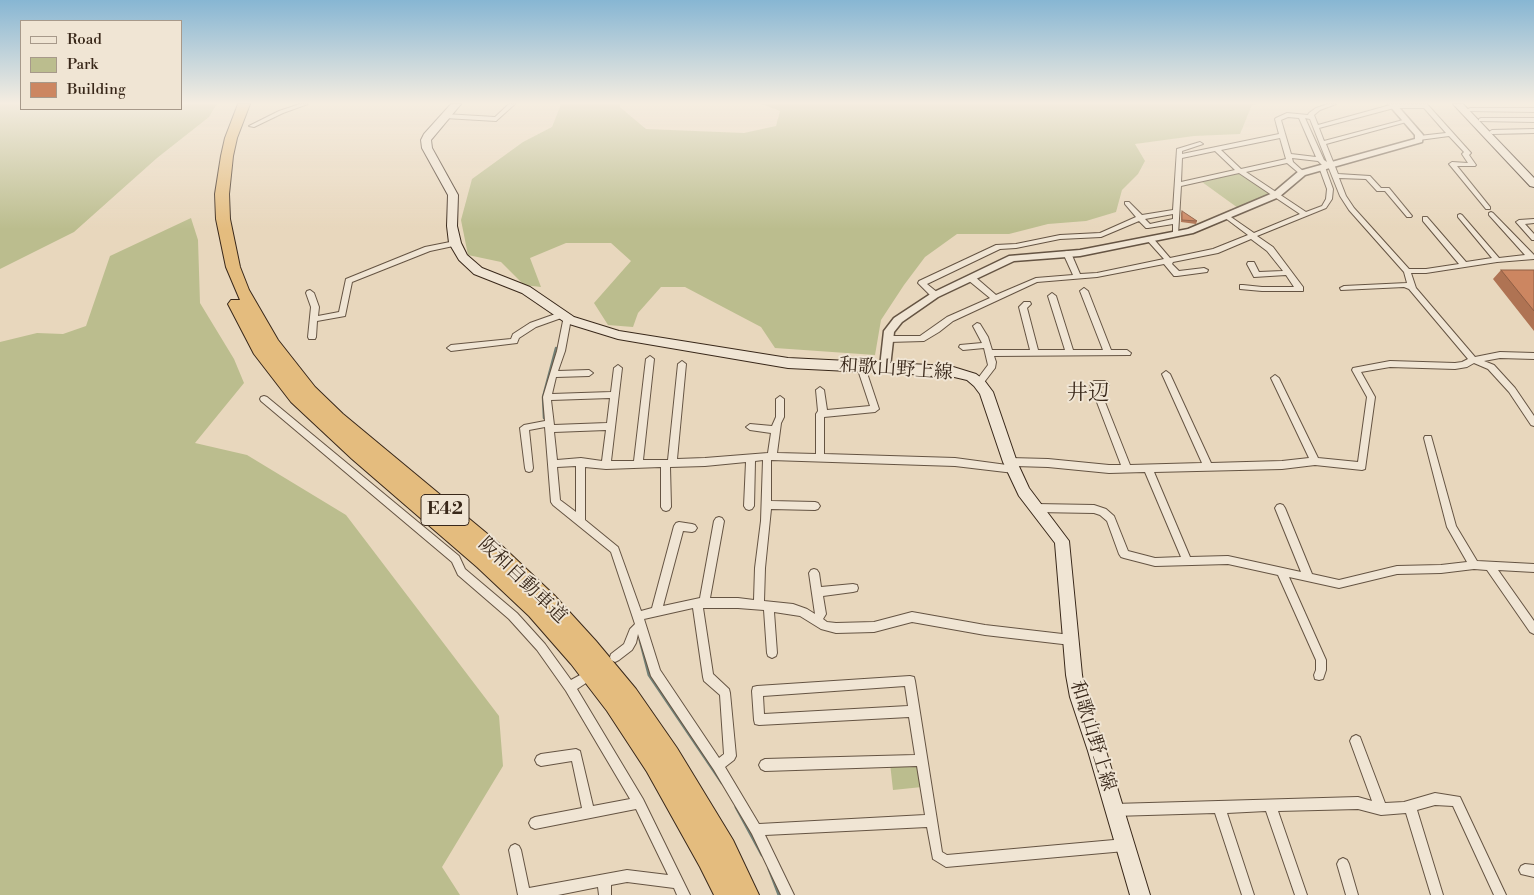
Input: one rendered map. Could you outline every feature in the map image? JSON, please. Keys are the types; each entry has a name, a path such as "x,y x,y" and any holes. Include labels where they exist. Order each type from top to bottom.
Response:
{"highway":[{"name":"阪和自動車道","path":"221,146 217,158 212,196 213,222 218,251 231,294 260,350 297,398 326,426 484,561 536,610 578,658 615,704 656,764 728,895"},
{"name":"阪和自動車道","path":"229,146 222,194 223,219 234,267 242,290 272,344 309,391 338,419 369,448 495,552 547,601 589,648 628,696 669,756 724,849 747,895"}],"main road":[{"name":"和歌山野上線","path":"427,146 454,195 452,226 456,244 463,257 478,271 526,290 565,317 618,335 779,361 950,371 971,377 979,383 986,392 1012,465 1024,492 1062,541 1074,675 1078,697 1098,751 1140,895"},
{"path":"1498,146 1534,184"},
{"path":"1506,146 1534,174"}],"street":[{"path":"1176,233 1178,157 1180,149 1193,146"},
{"path":"1178,157 1236,146"},
{"path":"1286,146 1290,163 1302,173"},
{"path":"1316,146 1325,164 1336,176 1343,196 1351,209 1407,271 1412,287 1473,360 1492,367 1512,390 1534,423"},
{"path":"888,339 921,339 950,319 1036,280 1078,277 1168,262 1215,251 1306,214 1324,206 1329,200 1330,189 1323,146"},
{"path":"886,367 889,331 898,320 935,295 1012,258 1111,247 1190,231 1276,195 1302,173 1325,164 1392,146"},
{"path":"1462,146 1468,153 1465,154 1473,165 1452,164 1490,211 1532,258"},
{"path":"1217,150 1240,172 1306,214"},
{"path":"1178,185 1240,172 1289,158 1325,164"},
{"path":"1336,176 1368,177 1378,190 1387,189 1409,216"},
{"path":"1128,202 1148,226 1176,221"},
{"path":"935,295 922,283 999,247 1016,246 1060,236 1101,235 1140,218 1177,210"},
{"path":"1226,216 1270,249 1300,289 1243,287"},
{"path":"1460,216 1497,260"},
{"path":"1425,219 1434,227 1464,265"},
{"path":"1534,221 1519,222 1534,238"},
{"path":"1101,235 1111,247"},
{"path":"1150,239 1177,274 1204,270"},
{"path":"314,319 342,314 349,281 428,249 456,244"},
{"path":"1016,246 1021,256"},
{"path":"1067,253 1078,277"},
{"path":"1407,271 1426,271 1497,260 1532,258"},
{"path":"1250,264 1257,274 1287,273"},
{"path":"971,278 995,298"},
{"path":"1344,288 1404,285 1412,287"},
{"path":"1084,291 1108,353"},
{"path":"310,293 315,303 312,337"},
{"path":"1052,296 1070,353"},
{"path":"1027,304 1022,306 1035,353"},
{"path":"451,348 514,341 516,336 533,324 565,317 566,323 561,351 547,397 556,502 616,550 655,672 718,766 756,830 788,895"},
{"path":"977,326 988,349 992,366 979,383"},
{"path":"963,347 1035,353 1127,353"},
{"path":"553,464 581,462 606,465 638,465 705,462 770,456 1127,468 1282,465 1315,461 1362,466 1371,397 1356,370 1390,364 1455,366 1464,365 1473,360 1500,355 1534,356"},
{"path":"638,465 650,360"},
{"path":"666,508 669,463 682,364"},
{"path":"820,458 820,414 875,409 861,367"},
{"path":"606,465 618,368"},
{"path":"553,374 589,373"},
{"path":"1166,374 1208,467"},
{"path":"1276,378 1315,461"},
{"path":"1105,384 1094,384 1127,468"},
{"path":"820,390 823,414"},
{"path":"547,397 615,396"},
{"path":"264,399 456,559 461,572 519,622 541,647 570,687 639,803 684,895"},
{"path":"772,653 760,568 770,456 780,417 780,399"},
{"path":"529,468 524,428 611,426"},
{"path":"750,427 777,430"},
{"path":"1428,438 1452,527 1474,564"},
{"path":"749,506 751,457"},
{"path":"580,522 581,462"},
{"path":"1148,468 1187,561"},
{"path":"766,505 815,506"},
{"path":"1036,508 1094,509 1104,512 1110,519 1124,554 1155,562 1228,560 1339,584 1397,570 1441,569 1474,564 1534,568"},
{"path":"1280,508 1309,578"},
{"path":"718,766 730,756 725,693 708,677 701,604 720,521"},
{"path":"656,612 679,526 692,528"},
{"path":"1489,565 1534,629"},
{"path":"1281,571 1321,660 1319,675"},
{"path":"814,573 821,614 817,621"},
{"path":"817,592 853,588"},
{"path":"616,657 632,643 639,625 656,612 701,604 738,603 803,612 825,626 836,628 874,627 912,617 985,630 1071,640"},
{"path":"570,687 582,679"},
{"path":"914,711 759,720 757,691 910,681 937,855 946,861 1125,845"},
{"path":"1356,741 1381,809"},
{"path":"541,760 576,755 589,812"},
{"path":"765,765 922,760"},
{"path":"1114,810 1358,803 1381,809 1410,806 1435,799 1456,800 1500,895"},
{"path":"535,824 639,803"},
{"path":"1270,805 1301,895"},
{"path":"1410,806 1437,895"},
{"path":"1219,807 1248,895"},
{"path":"756,830 932,821"},
{"path":"515,850 524,895 627,876 678,882"},
{"path":"1343,864 1352,895"},
{"path":"604,880 605,895"}],"green space":[{"path":"0,146 173,146 74,232 0,269"},
{"path":"518,146 1136,146 1145,161 1138,174 1122,190 1116,212 1086,221 1048,224 1009,234 957,234 925,257 904,285 881,320 875,355 775,348 761,327 685,287 661,287 638,313 633,327 608,325 594,303 631,261 611,243 566,243 530,258 541,287 524,285 501,262 468,255 461,220 472,179"},
{"path":"1240,173 1271,193 1238,208 1202,182"},
{"path":"191,218 198,240 200,303 234,359 244,383 195,443 247,455 346,515 499,716 503,766 442,867 460,895 0,895 0,342 37,333 63,334 86,326 110,256"},
{"path":"890,763 919,763 922,787 893,790"}],"building":[{"path":"1182,211 1197,221 1182,220"},
{"path":"1501,270 1534,270 1534,311"}],"waterway":[{"path":"544,418 543,397 556,348"},
{"path":"640,640 649,675 722,783"},
{"path":"736,807 762,855"},
{"path":"769,869 779,895"}],"district":[{"name":"井辺","path":"1088,394"}]}
